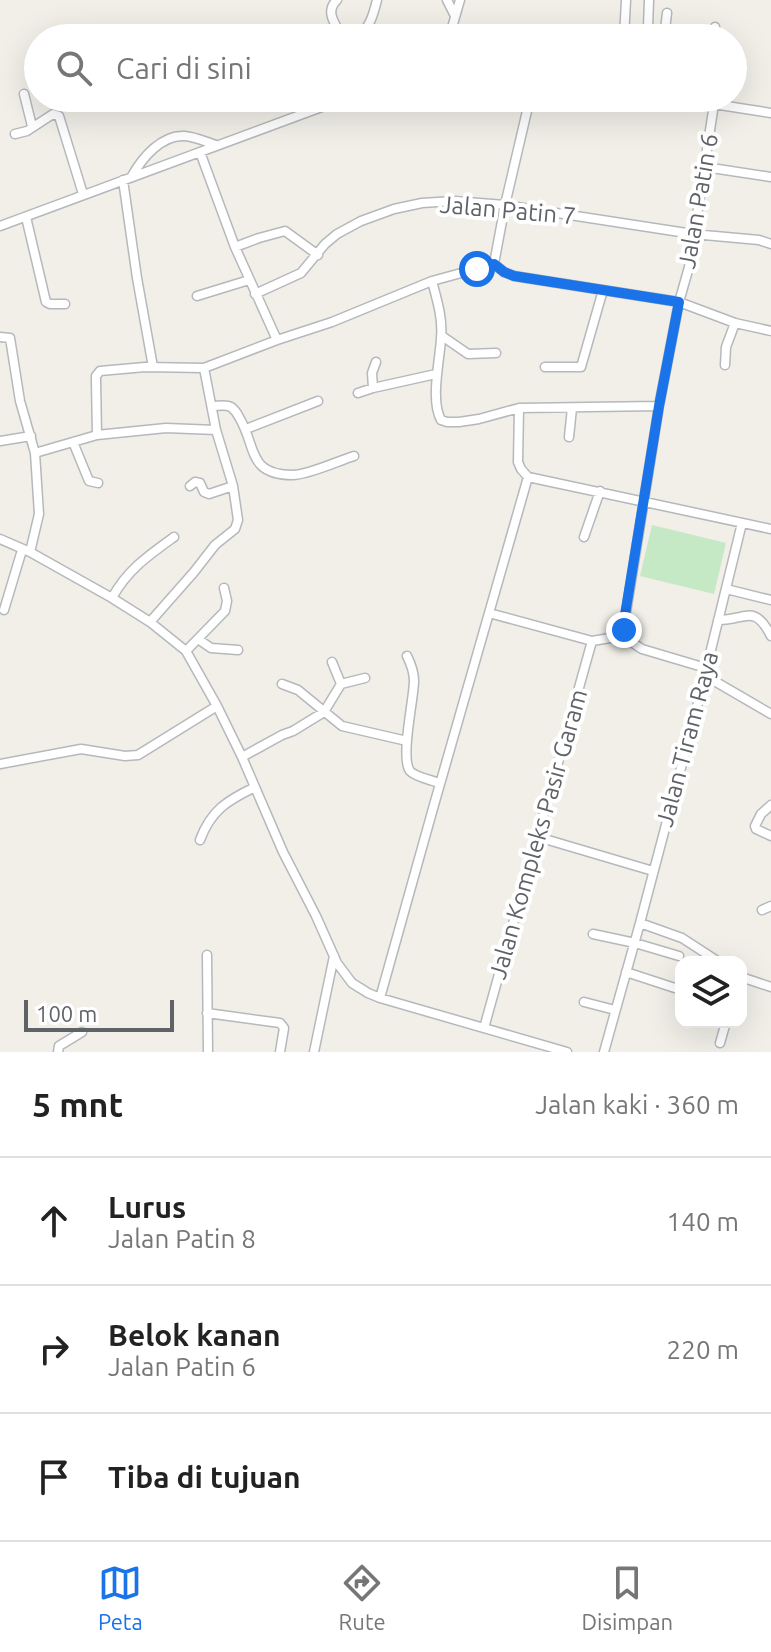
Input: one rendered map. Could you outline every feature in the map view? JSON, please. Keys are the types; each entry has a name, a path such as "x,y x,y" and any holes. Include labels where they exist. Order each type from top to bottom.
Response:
{"street":[{"path":"335,24 330,14 337,0"},
{"path":"369,24 377,0"},
{"path":"447,0 455,16"},
{"path":"453,24 460,0"},
{"path":"625,24 626,0"},
{"path":"648,24 649,0"},
{"path":"666,24 667,13"},
{"path":"747,109 771,113"},
{"path":"28,112 32,126"},
{"path":"0,226 308,112"},
{"path":"494,264 527,112"},
{"name":"Jalan Patin 6","path":"624,630 659,406 689,267 713,112"},
{"path":"15,134 27,131 53,114 59,116 83,194"},
{"path":"153,367 137,278 127,178 152,149 174,137 182,135 217,145"},
{"path":"200,152 235,247 277,340"},
{"path":"705,167 771,177"},
{"name":"Jalan Patin 7","path":"255,294 301,273 337,234 361,221 422,203 454,201 505,205 771,244"},
{"path":"26,217 46,302 65,304"},
{"path":"235,247 281,231 288,232 318,255"},
{"path":"97,435 96,381 100,371 153,367 204,368 332,322 432,281 494,264"},
{"path":"494,264 514,276 679,302 735,323 771,331"},
{"path":"197,296 249,280"},
{"path":"432,281 442,336 436,374 437,411 441,420 469,421 519,408 659,406"},
{"path":"545,367 581,367 603,290"},
{"path":"725,365 726,347 735,323"},
{"path":"442,336 468,354 496,353"},
{"path":"0,337 10,338 20,401 35,453 39,514 4,610"},
{"path":"373,388 372,373 376,362"},
{"path":"150,622 215,545 235,529 238,520 233,486 216,430 204,368"},
{"path":"358,393 436,374"},
{"path":"246,429 318,401"},
{"path":"212,406 231,407 246,429 256,461 267,470 297,475 354,456"},
{"path":"519,408 518,462 528,477 771,529"},
{"path":"569,437 572,408"},
{"path":"35,453 97,435 166,428 216,430"},
{"path":"0,441 31,436"},
{"path":"73,442 89,481 98,483"},
{"path":"380,998 528,477"},
{"path":"190,486 200,483 204,492 209,494 233,486"},
{"path":"584,537 600,491"},
{"name":"Jalan Tiram Raya","path":"604,1052 635,943 742,523"},
{"path":"112,598 127,574 140,561 174,537"},
{"path":"0,539 112,598 150,622 186,651 242,757 283,852 337,963 352,983 380,998 567,1052"},
{"path":"186,651 225,611 227,601 224,588"},
{"path":"726,589 771,600"},
{"path":"489,613 592,641 610,638 624,630 633,644"},
{"path":"718,620 750,615 765,624 771,636"},
{"path":"610,638 705,672 771,714"},
{"path":"198,639 211,648 238,650"},
{"name":"Jalan Kompleks Pasir Garam","path":"484,1028 592,641"},
{"path":"407,656 414,680 407,763 410,772 439,783"},
{"path":"332,662 341,684"},
{"path":"242,757 324,712 341,684 365,678"},
{"path":"282,684 298,690 342,726 407,741"},
{"path":"0,764 81,749 138,755 217,706"},
{"path":"200,840 205,825 216,811 233,797 255,787"},
{"path":"771,805 761,814 755,826 771,836"},
{"path":"538,837 653,871"},
{"path":"640,923 682,938 710,956"},
{"path":"593,934 679,956"},
{"path":"207,955 208,1052"},
{"path":"314,1052 334,956"},
{"path":"626,972 675,988"},
{"path":"747,980 770,984"},
{"path":"584,1002 615,1010"},
{"path":"207,1013 280,1023 284,1028 280,1052"},
{"path":"720,1043 724,1028"},
{"path":"58,1052 59,1046 82,1032"}],"green space":[{"path":"652,525 726,543 714,594 640,576"}],"route":[{"path":"477,269 494,264 514,276 679,302 659,406 624,630"}]}
